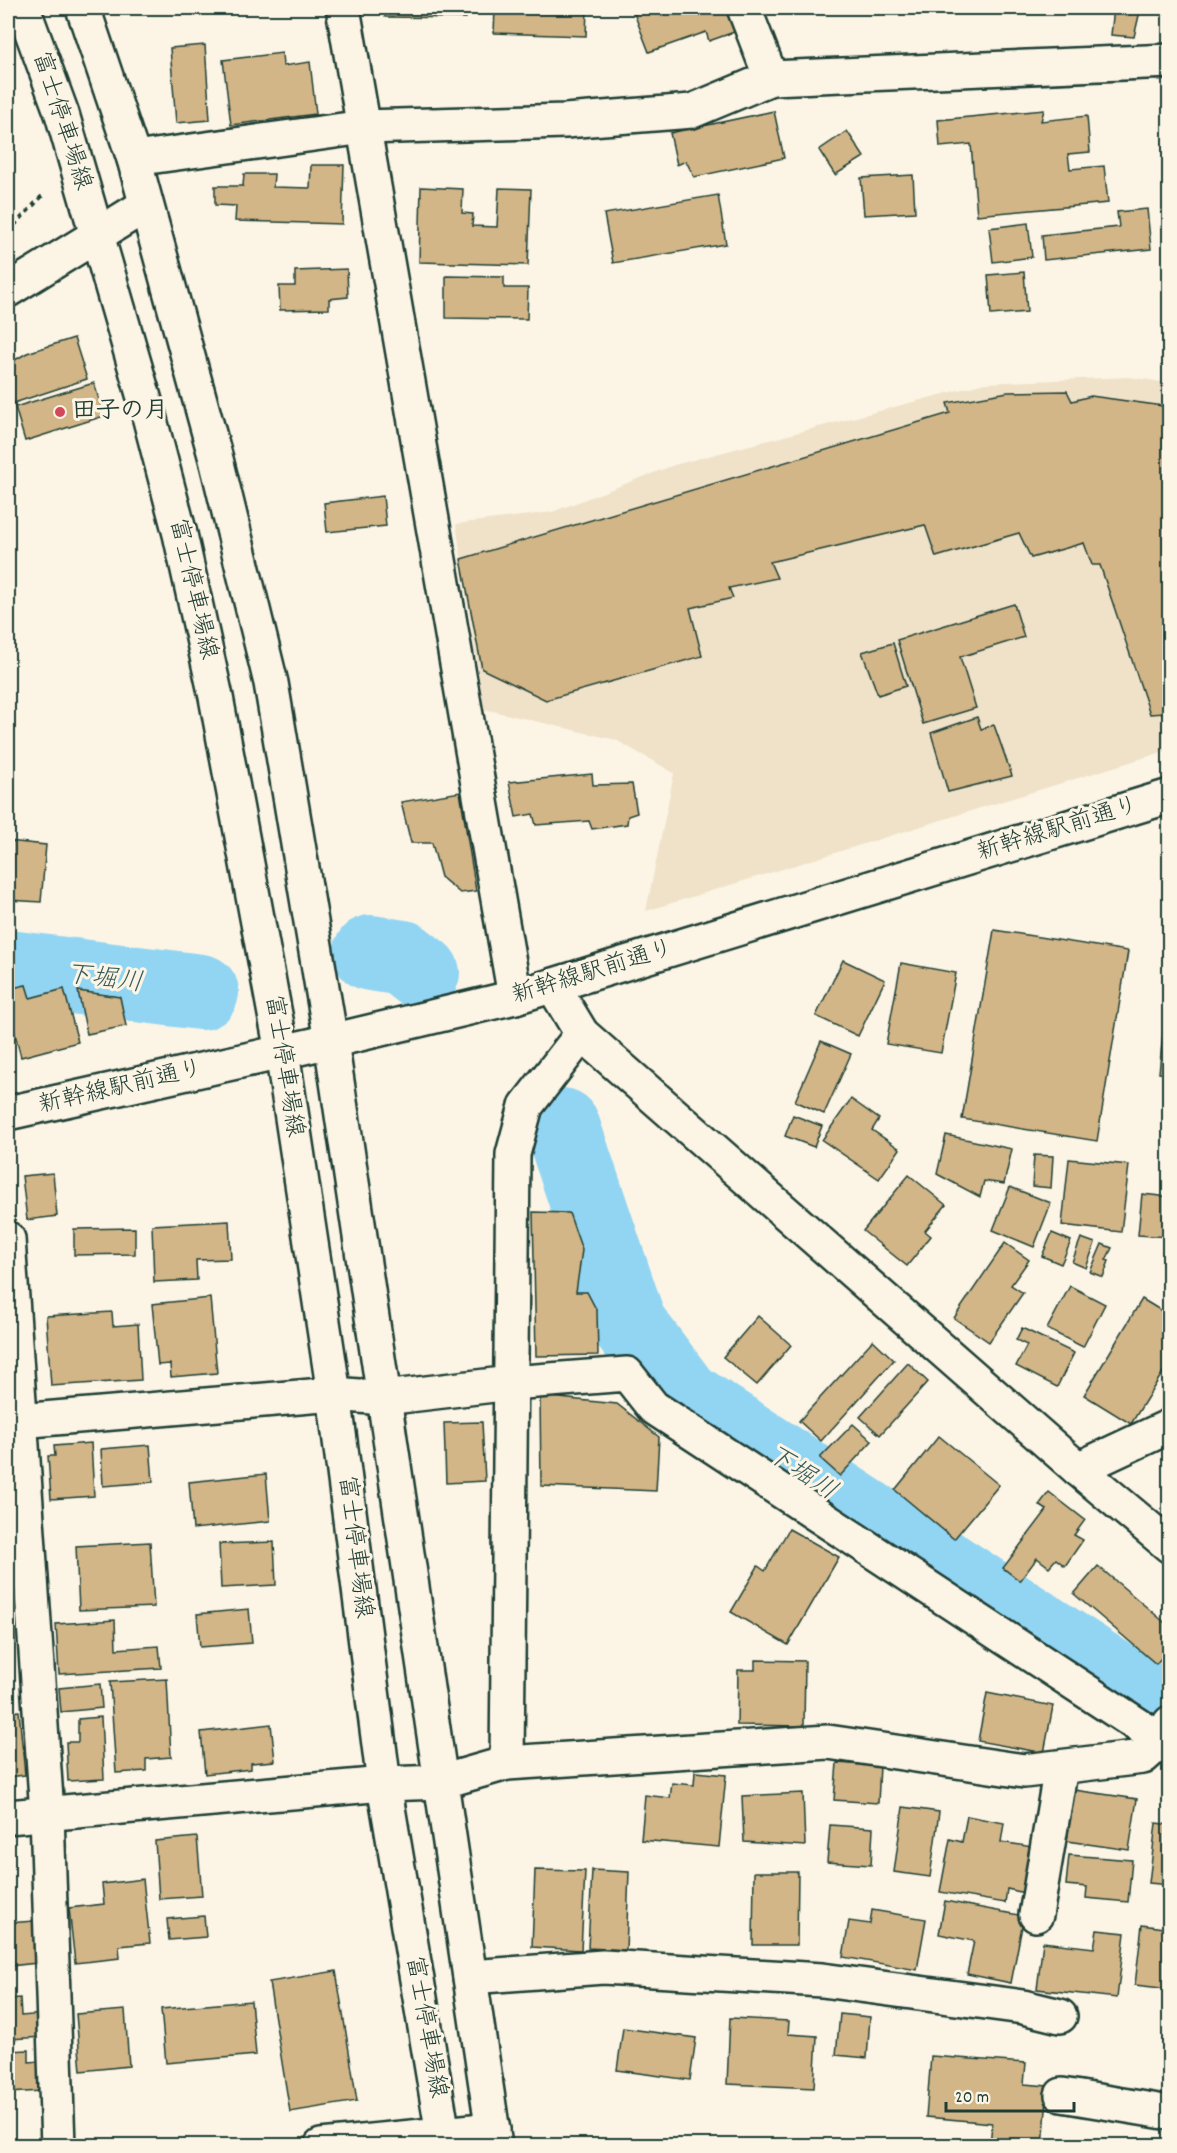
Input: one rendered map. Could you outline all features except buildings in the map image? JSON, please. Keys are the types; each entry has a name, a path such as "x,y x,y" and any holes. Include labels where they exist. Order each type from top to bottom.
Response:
{"street":[{"name":"富士停車場線","path":"23,8 62,114 147,408 180,534 216,697 282,1052 334,1394 384,1784 444,2140"},
{"name":"富士停車場線","path":"83,8 134,159 216,459 271,683 331,1041 494,2137"},
{"path":"343,8 515,997"},
{"path":"744,8 771,78"},
{"path":"134,159 364,127 565,121 692,111 771,78 1170,61"},
{"path":"8,290 146,205"},
{"name":"新幹線駅前通り","path":"8,1113 331,1041 515,997 1170,796"},
{"path":"553,986 582,1034 1078,1469 1170,1546"},
{"path":"507,1763 513,1154 526,1106 582,1034"},
{"path":"8,1239 14,1422 46,1814 58,2145"},
{"path":"8,1817 384,1784 441,1782 507,1763 828,1742 1024,1771 1143,1756 1167,1737 653,1407 627,1374 511,1383 384,1398 334,1394 14,1422"},
{"path":"1078,1469 1170,1426"},
{"path":"1035,1915 1061,1767"},
{"path":"470,1977 603,1967 822,1980 1023,2007 1060,2016"},
{"path":"1062,2095 1170,2113"},
{"path":"321,2145 494,2137"}],"shaded area":[{"path":"1129,377 1169,383 1169,750 646,911 674,773 616,740 484,709 456,524 552,512 674,465 985,383"}],"waterway":[{"name":"下堀川","path":"371,953 403,958 422,973"},
{"name":"下堀川","path":"8,968 201,992"},
{"name":"下堀川","path":"562,1126 629,1325 683,1397 1170,1715"}],"place":[{"name":"田子の月","path":"60,412"}]}
